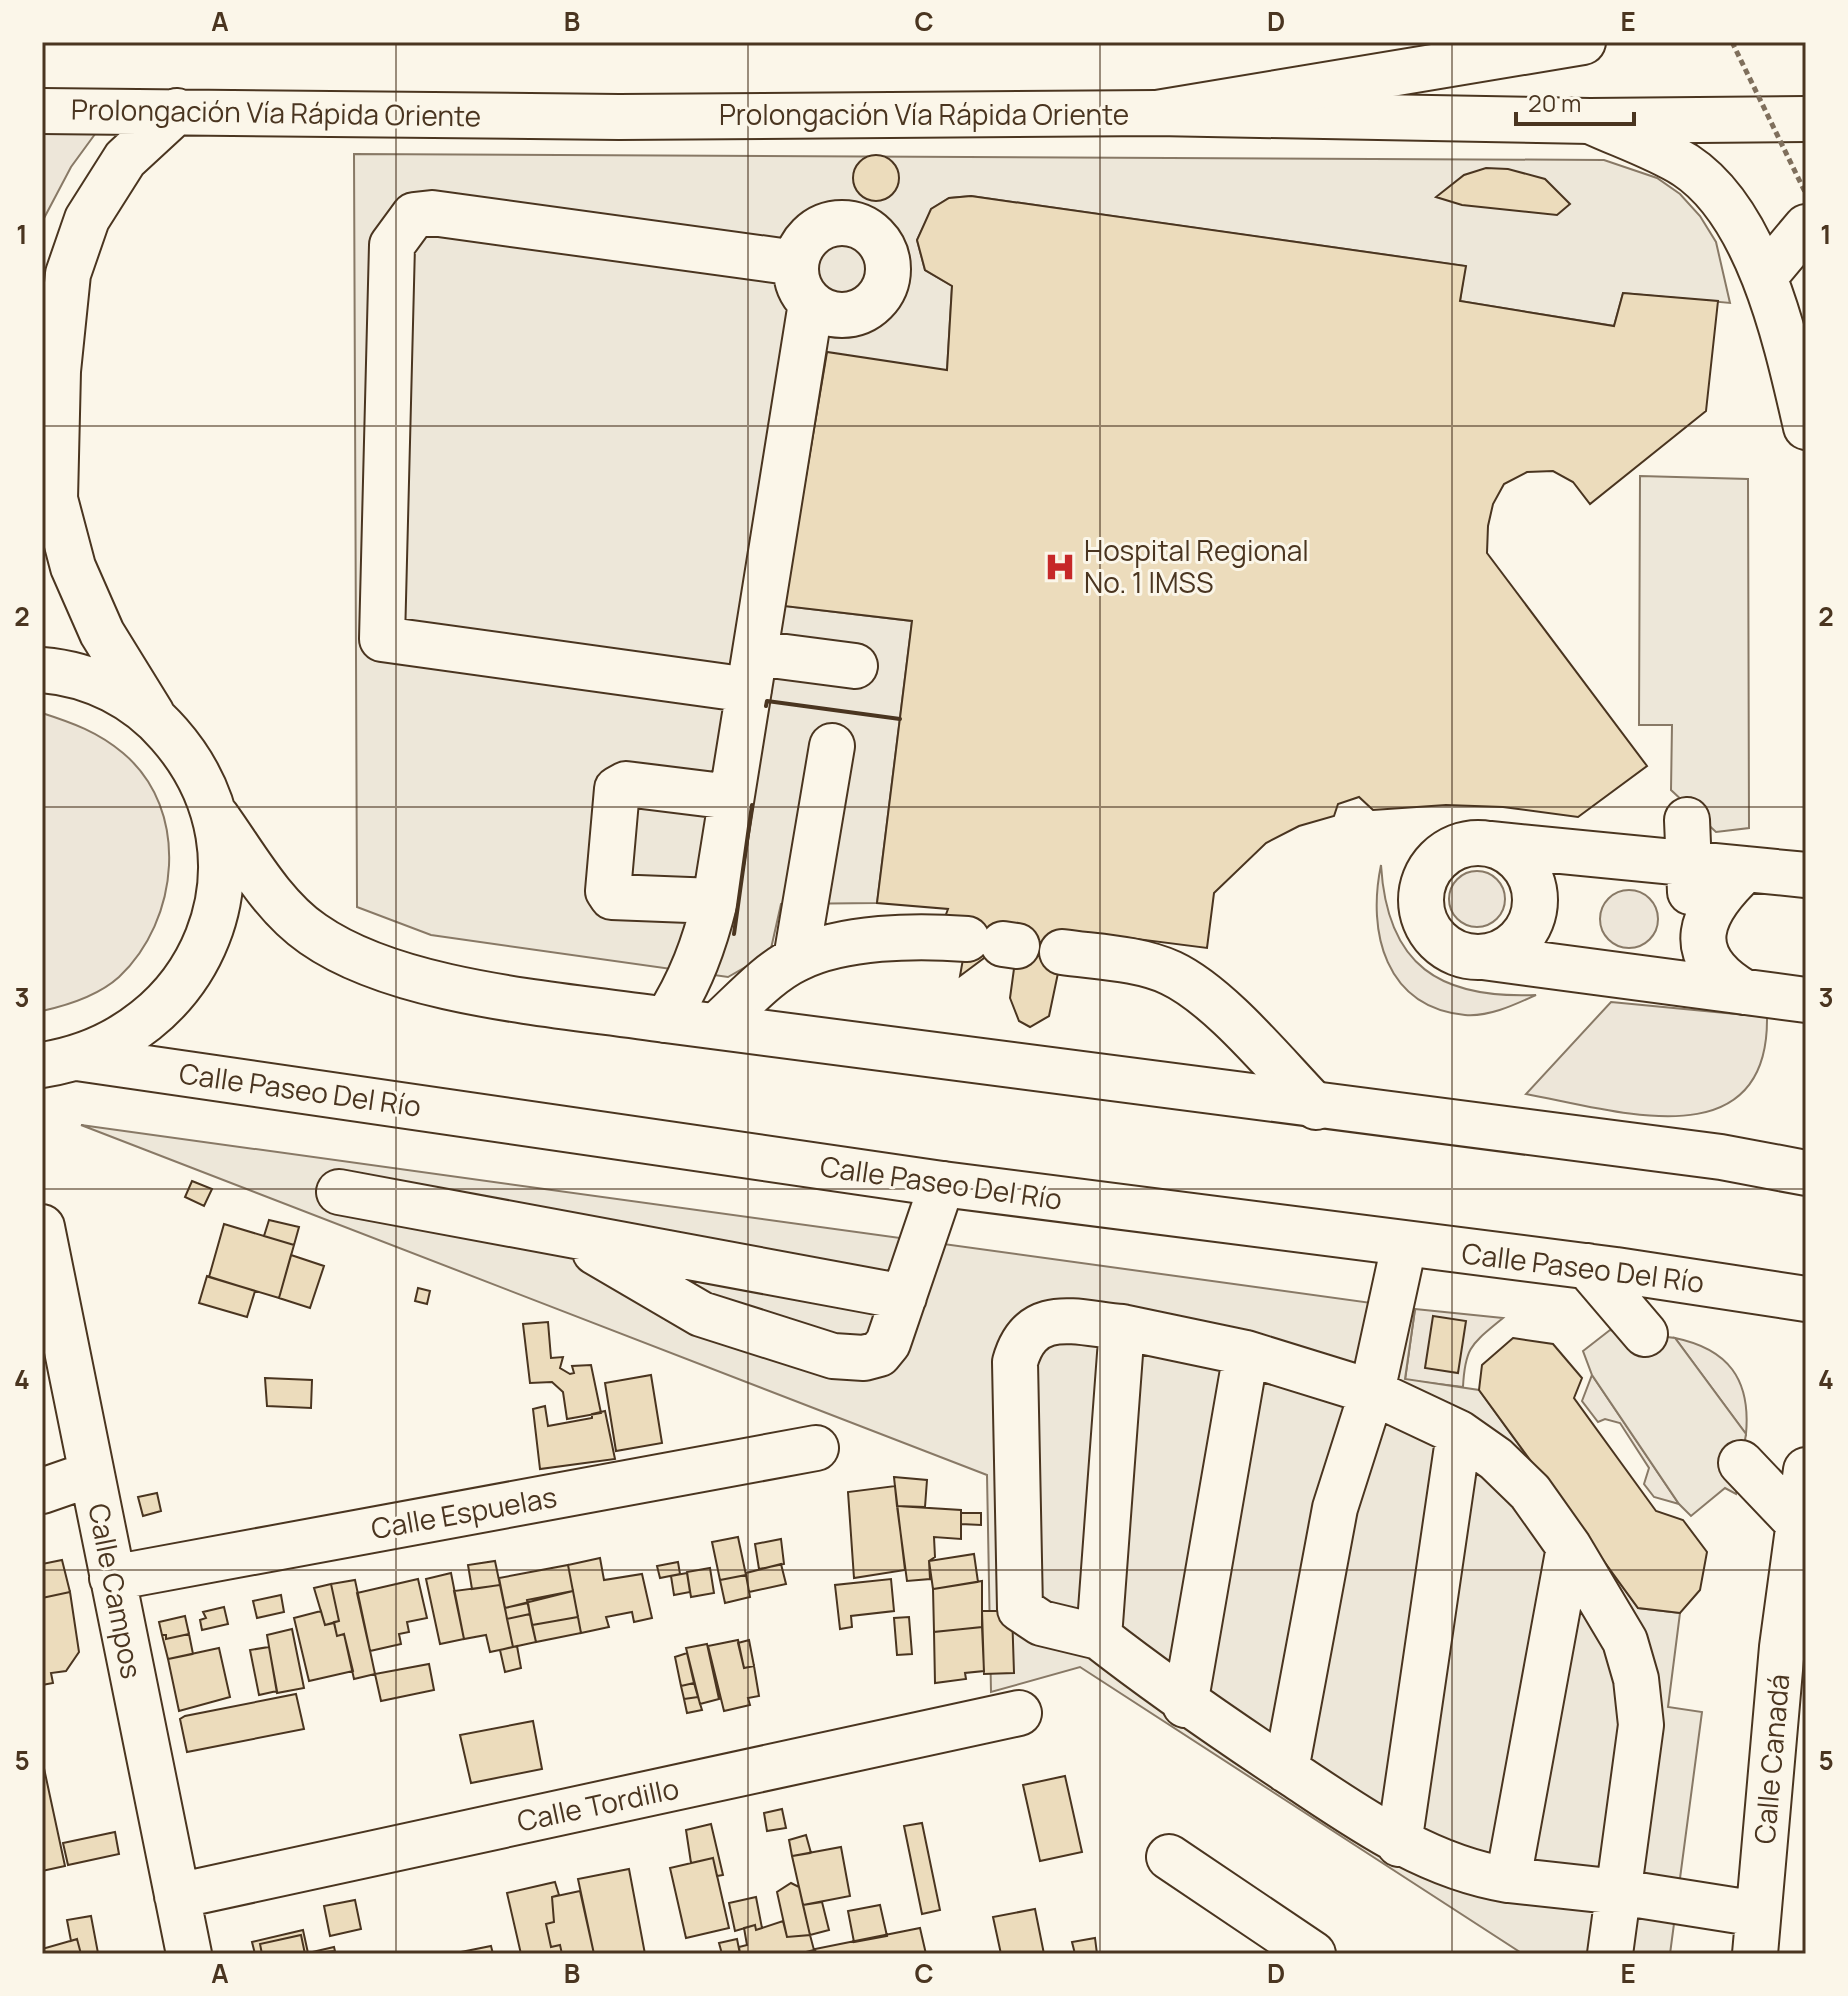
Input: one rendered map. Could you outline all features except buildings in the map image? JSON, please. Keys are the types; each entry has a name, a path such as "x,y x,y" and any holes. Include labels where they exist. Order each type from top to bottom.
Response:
{"main road":[{"path":"1157,113 1583,42"},
{"name":"Prolongación Vía Rápida Oriente","path":"42,111 619,117 1157,113 1590,121 1806,119"},
{"path":"177,111 125,159 87,219 68,274 58,371 55,499 69,554 102,633 152,714 192,760 217,817 273,896 312,934 357,958 402,975 487,992 666,1020 1316,1107 1721,1157 1806,1173"},
{"path":"1590,121 1684,164 1716,191 1766,275 1806,427"},
{"path":"796,263 432,213 414,215 392,245 382,639 752,671 855,666"},
{"path":"838,222 868,230 886,255 885,286 866,308 838,315 811,303 796,277 801,247 810,235 838,222"},
{"path":"1766,275 1806,227"},
{"path":"666,1020 687,987 702,952 715,901 811,303"},
{"path":"42,670 63,672 110,687 152,714"},
{"path":"796,959 832,746"},
{"path":"715,901 612,897 608,891 617,789 626,784 731,797"},
{"path":"60,1062 133,1033 178,992 209,938 222,878 217,817"},
{"path":"1638,977 1657,968 1671,954 1685,922 1691,886 1687,820"},
{"path":"1481,843 1500,848 1516,857 1528,872 1534,890 1531,917 1517,941 1501,952 1483,957"},
{"path":"1806,875 1481,843 1463,845 1446,853 1432,866 1423,882 1421,901 1424,919 1433,936 1447,949 1464,956 1806,1000"},
{"path":"1647,860 1674,885 1685,922"},
{"path":"1744,992 1715,969 1704,954 1701,933 1719,898 1746,869"},
{"path":"716,1026 796,959 838,947 892,938 995,943"},
{"path":"1062,952 1137,963 1168,972 1197,987 1316,1107"},
{"name":"Calle Paseo Del Río","path":"60,1062 942,1184 1587,1266 1806,1299"},
{"path":"569,1237 701,1314 833,1356 864,1358 879,1354 888,1343 942,1184"},
{"path":"339,1192 904,1297"},
{"name":"Calle Campos","path":"42,1227 189,1954"},
{"path":"1286,1770 1335,1508 1372,1392 1404,1245"},
{"path":"1587,1266 1645,1334"},
{"path":"1610,1954 1619,1892 1641,1725 1636,1679 1625,1641 1569,1547 1530,1492 1496,1459 1459,1433 1372,1392 1246,1353 1122,1327 1054,1321 1033,1328 1020,1343 1015,1362 1020,1609 1041,1623 1099,1637 1185,1705 1399,1844 1489,1877 1619,1892 1757,1934"},
{"path":"1099,1637 1122,1327"},
{"path":"1185,1705 1246,1353"},
{"path":"1399,1844 1459,1433"},
{"name":"Calle Espuelas","path":"112,1578 816,1448"},
{"path":"1741,1463 1799,1524"},
{"name":"Calle Canadá","path":"1757,1934 1794,1649 1799,1524 1806,1470"},
{"path":"42,1491 91,1474"},
{"path":"1508,1880 1569,1547"},
{"name":"Calle Tordillo","path":"177,1896 1019,1713"},
{"path":"1169,1857 1313,1954"}],"path":[{"path":"1732,42 1806,194"}],"shaded area":[{"path":"98,130 71,167 42,222 42,131"},
{"path":"354,154 1604,160 1657,178 1680,194 1700,216 1716,242 1730,303 1623,293 1614,326 1460,301 1465,266 971,196 949,198 932,209 917,240 925,270 952,286 947,370 784,606 912,621 877,903 781,904 770,953 728,977 431,935 357,907"},
{"path":"1640,476 1748,479 1749,828 1716,832 1671,790 1672,725 1639,725"},
{"path":"42,713 104,739 123,753 145,777 160,804 167,834 169,865 165,897 154,926 139,954 119,977 83,999 42,1011"},
{"path":"1381,865 1385,900 1394,928 1407,952 1425,969 1446,982 1472,991 1536,995 1501,1010 1474,1015 1438,1009 1416,998 1400,982 1380,940 1377,890"},
{"path":"1477,871 1497,879 1505,899 1497,919 1477,927 1457,919 1449,899 1457,879"},
{"path":"1629,890 1650,898 1658,919 1650,940 1629,948 1608,940 1600,919 1608,898"},
{"path":"1611,1002 1767,1017 1761,1063 1743,1092 1715,1109 1680,1116 1641,1115 1526,1094"},
{"path":"81,1125 1415,1309 1405,1379 1479,1390 1638,1608 1680,1613 1668,1707 1702,1712 1670,1954 1523,1954 1080,1667 991,1692 987,1475"},
{"path":"1415,1309 1503,1318 1472,1347 1463,1387 1405,1380"},
{"path":"1610,1330 1675,1338 1746,1434 1736,1494 1725,1488 1691,1516 1679,1504 1592,1375 1583,1351"},
{"path":"1675,1338 1709,1350 1732,1370 1740,1382 1744,1397 1746,1434"},
{"path":"1592,1375 1679,1504 1654,1497 1644,1484 1649,1468 1620,1423 1605,1419 1598,1422 1582,1401"}],"wall":[{"path":"766,706 767,701 900,719"},
{"path":"734,934 752,805"}],"place":[{"name":"Hospital Regional No. 1 IMSS","path":"1060,567"}]}
